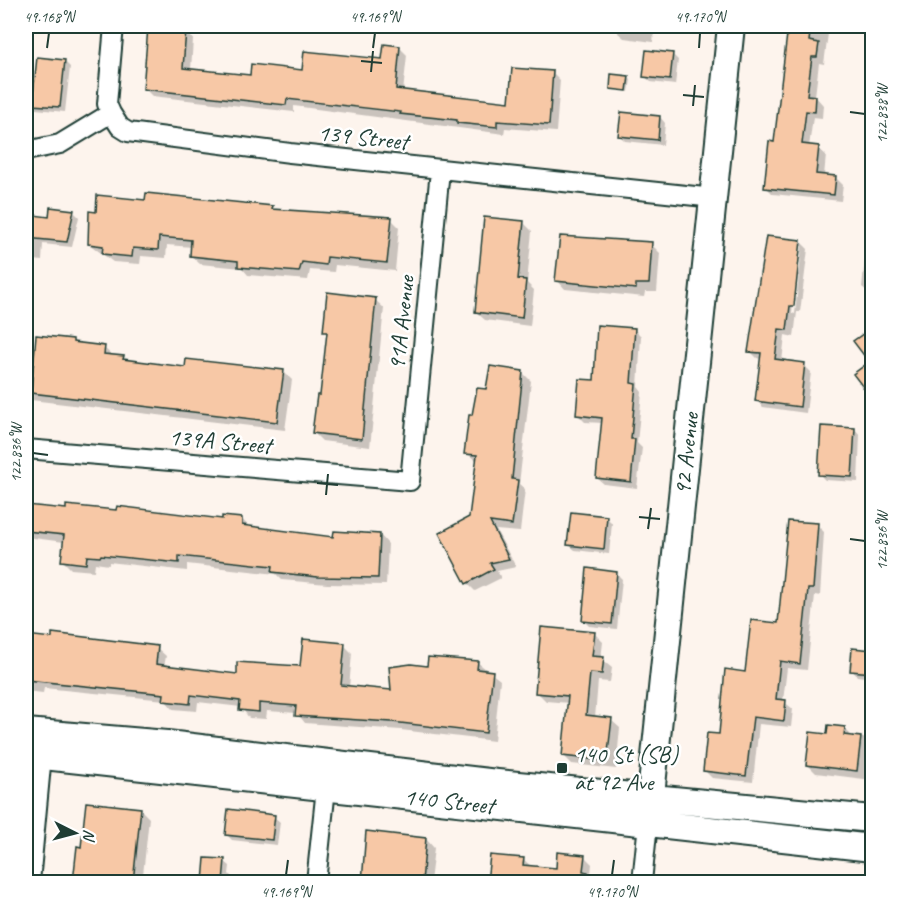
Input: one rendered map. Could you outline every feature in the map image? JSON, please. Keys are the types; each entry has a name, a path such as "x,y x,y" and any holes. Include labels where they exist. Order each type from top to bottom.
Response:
{"main road":[{"name":"92 Avenue","path":"648,823 731,26"},
{"name":"140 Street","path":"26,732 167,744 650,798 873,819"},
{"path":"34,754 54,744 142,752 167,744"},
{"name":"140 Street","path":"34,754 873,848"}],"street":[{"path":"26,151 60,144 111,113 107,104 114,26"},
{"name":"139 Street","path":"111,113 120,127 128,132 440,170 714,198"},
{"name":"91A Avenue","path":"410,481 440,170"},
{"name":"139A Street","path":"26,449 410,481"},
{"path":"30,882 34,754"},
{"path":"316,882 326,788"},
{"name":"92 Avenue","path":"642,882 648,823"}],"building":[{"path":"788,26 811,26 809,41 819,43 817,57 812,57 807,95 816,96 815,112 806,111 802,144 819,146 816,174 836,176 834,195 764,188 769,141 774,142"},
{"path":"148,27 186,30 183,68 250,75 251,64 302,70 304,51 382,59 384,44 400,46 396,89 509,102 512,68 553,71 549,125 497,121 497,127 400,114 401,112 287,99 286,105 143,89"},
{"path":"646,50 673,53 670,80 643,77"},
{"path":"37,57 65,60 60,107 32,105"},
{"path":"611,74 629,76 627,91 610,89"},
{"path":"621,112 660,116 658,140 618,136"},
{"path":"146,193 273,206 272,209 392,217 387,263 327,257 326,265 302,262 299,272 238,267 238,261 190,256 191,240 159,237 158,250 133,248 132,257 102,254 103,246 88,244 89,211 96,212 97,195 145,200"},
{"path":"50,207 74,210 67,242 26,238 26,214 49,217"},
{"path":"484,217 524,221 518,279 526,280 522,318 475,312"},
{"path":"560,236 652,242 649,284 636,284 636,289 555,281"},
{"path":"766,236 801,240 794,306 790,306 787,330 779,329 775,359 805,363 800,407 755,401 761,353 748,352"},
{"path":"327,292 376,298 362,439 312,433 317,395 320,395 327,332 323,332"},
{"path":"597,325 635,328 631,383 636,384 631,439 635,439 631,482 596,478 602,418 576,415 579,379 594,380"},
{"path":"873,327 873,400 853,374 869,362 853,341"},
{"path":"36,335 73,339 73,342 105,346 104,354 124,356 123,359 185,367 186,359 284,370 277,422 31,393"},
{"path":"490,366 523,371 512,479 518,480 512,525 490,522 509,559 490,563 494,569 466,584 439,533 469,517 477,455 464,454 469,415 472,415 477,388 486,389"},
{"path":"821,426 855,428 852,477 818,475"},
{"path":"26,505 66,509 66,505 116,510 117,506 222,519 222,516 242,518 242,525 333,537 334,531 380,534 378,578 318,577 272,572 273,566 179,556 179,563 101,555 100,557 87,556 86,564 61,561 64,535 26,531"},
{"path":"571,512 607,516 604,549 567,545"},
{"path":"788,521 818,523 813,589 808,589 800,664 780,661 776,699 786,700 784,721 753,717 746,776 703,771 707,733 719,734 725,669 745,672 751,620 778,623"},
{"path":"587,568 617,572 612,624 582,621"},
{"path":"541,627 595,632 592,656 604,657 602,674 590,673 586,715 612,718 607,761 562,756 568,696 535,693"},
{"path":"52,633 158,646 156,664 237,674 237,662 300,666 303,639 345,643 341,685 391,690 389,667 411,664 427,666 428,657 478,661 477,669 493,671 486,733 392,722 295,716 296,706 259,703 259,712 239,710 240,701 191,695 190,704 163,701 164,694 26,680 26,635 52,638"},
{"path":"852,648 873,650 873,673 850,671"},
{"path":"828,725 845,727 844,735 861,737 857,771 806,765 810,732 827,734"},
{"path":"86,802 141,808 133,882 73,882 77,846 81,847"},
{"path":"228,809 275,815 272,840 225,835"},
{"path":"366,831 426,838 422,882 362,882"},
{"path":"557,852 585,855 583,871 588,872 588,882 487,882 490,855 524,858 523,865 556,868"},
{"path":"205,858 225,859 223,882 203,882"}],"place":[{"name":"140 St (SB) at 92 Ave","path":"562,768"}]}
